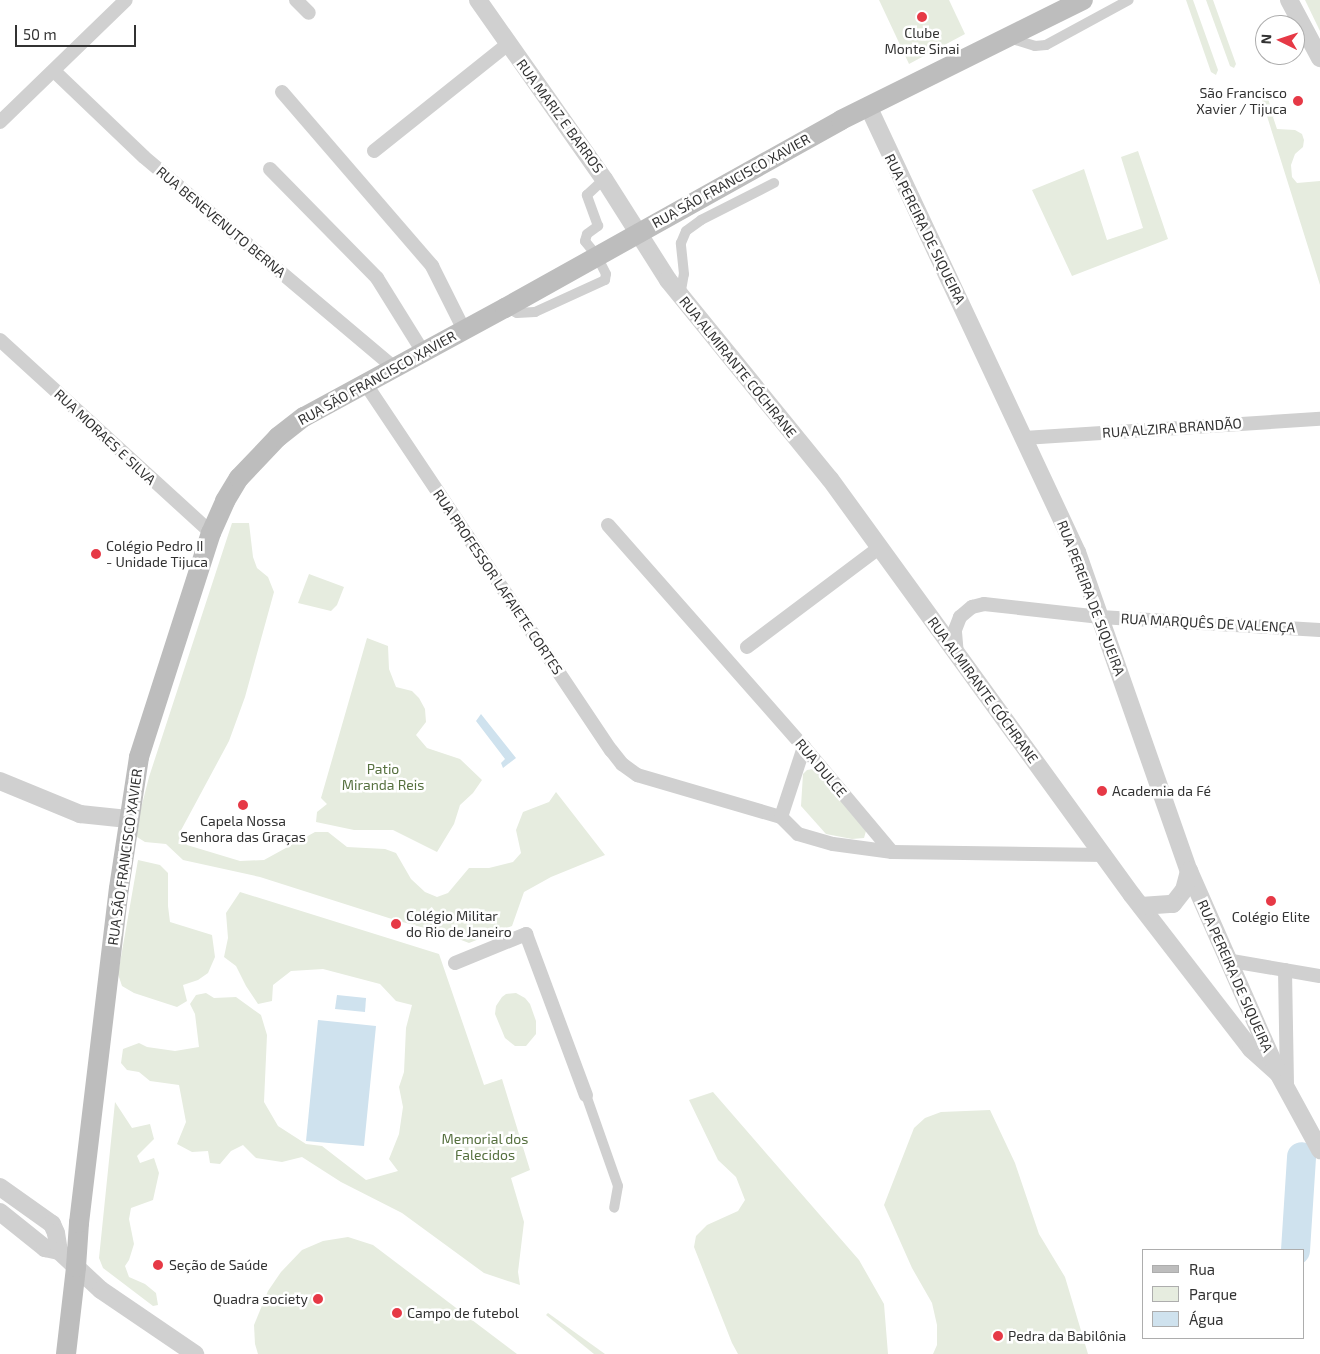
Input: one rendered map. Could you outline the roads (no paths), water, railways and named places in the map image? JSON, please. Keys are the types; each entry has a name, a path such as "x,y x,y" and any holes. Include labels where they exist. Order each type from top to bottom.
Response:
{"main road":[{"name":"RUA SÃO FRANCISCO XAVIER","path":"66,1354 80,1213 128,819 139,757 211,533 225,501 239,478 278,437 304,417 364,383 505,308 868,106 1083,0"}],"street":[{"path":"0,122 126,0"},
{"path":"296,0 309,13"},
{"name":"RUA MARIZ E BARROS","path":"478,0 604,178 638,234"},
{"path":"1008,38 1035,46 1046,45 1129,0"},
{"path":"1289,0 1320,58"},
{"path":"374,151 508,44"},
{"name":"RUA BENEVENUTO BERNA","path":"54,70 144,157 395,368"},
{"path":"282,92 432,266 464,330"},
{"name":"RUA PEREIRA DE SIQUEIRA","path":"868,106 1077,552 1188,870 1226,960 1282,1079"},
{"path":"270,169 377,278 423,352"},
{"path":"597,256 585,241 587,234 598,226 587,195 604,178"},
{"path":"680,296 684,274 681,243 686,231 701,220 774,183"},
{"name":"RUA ALMIRANTE CÓCHRANE","path":"638,234 680,296 830,480 1141,906 1251,1049 1282,1079 1320,1150"},
{"name":"RUA MORAES E SILVA","path":"0,340 211,533"},
{"name":"RUA PROFESSOR LAFAIETE CORTES","path":"364,383 610,750 622,764 637,775 781,817"},
{"name":"RUA ALZIRA BRANDÃO","path":"1024,438 1320,419"},
{"name":"RUA DULCE","path":"608,525 804,747 892,852"},
{"path":"747,647 879,548"},
{"name":"RUA MARQUÊS DE VALENÇA","path":"957,656 955,630 960,617 972,607 984,604 1100,617 1320,630"},
{"path":"804,747 781,817 798,834 833,844 892,852 1105,855"},
{"path":"0,781 80,814 128,819"},
{"path":"1141,906 1173,904 1184,890 1188,870"},
{"path":"455,963 526,934 618,1186 614,1208"},
{"path":"1226,960 1320,976"},
{"path":"1282,1079 1285,970"},
{"path":"0,1187 52,1224 56,1233 59,1251"},
{"path":"0,1212 45,1248 59,1251 100,1290 195,1354"}],"water":[{"path":"481,714 516,758 503,768 501,763 505,759 476,721"},
{"path":"337,995 366,998 365,1012 335,1009"},
{"path":"318,1020 376,1026 364,1146 306,1141"}],"waterway":[{"path":"1295,1249 1301,1156"}],"place":[{"name":"Clube Monte Sinai","path":"922,17"},
{"name":"São Francisco Xavier / Tijuca","path":"1298,101"},
{"name":"Colégio Pedro II - Unidade Tijuca","path":"96,554"},
{"name":"Academia da Fé","path":"1102,791"},
{"name":"Capela Nossa Senhora das Graças","path":"243,805"},
{"name":"Colégio Elite","path":"1271,901"},
{"name":"Colégio Militar do Rio de Janeiro","path":"396,924"},
{"name":"Seção de Saúde","path":"158,1265"},
{"name":"Quadra society","path":"318,1299"},
{"name":"Campo de futebol","path":"397,1313"},
{"name":"Pedra da Babilônia","path":"998,1336"}],"park label":[{"name":"Patio Miranda Reis","path":"383,778"},
{"name":"Memorial dos Falecidos","path":"485,1148"}]}
